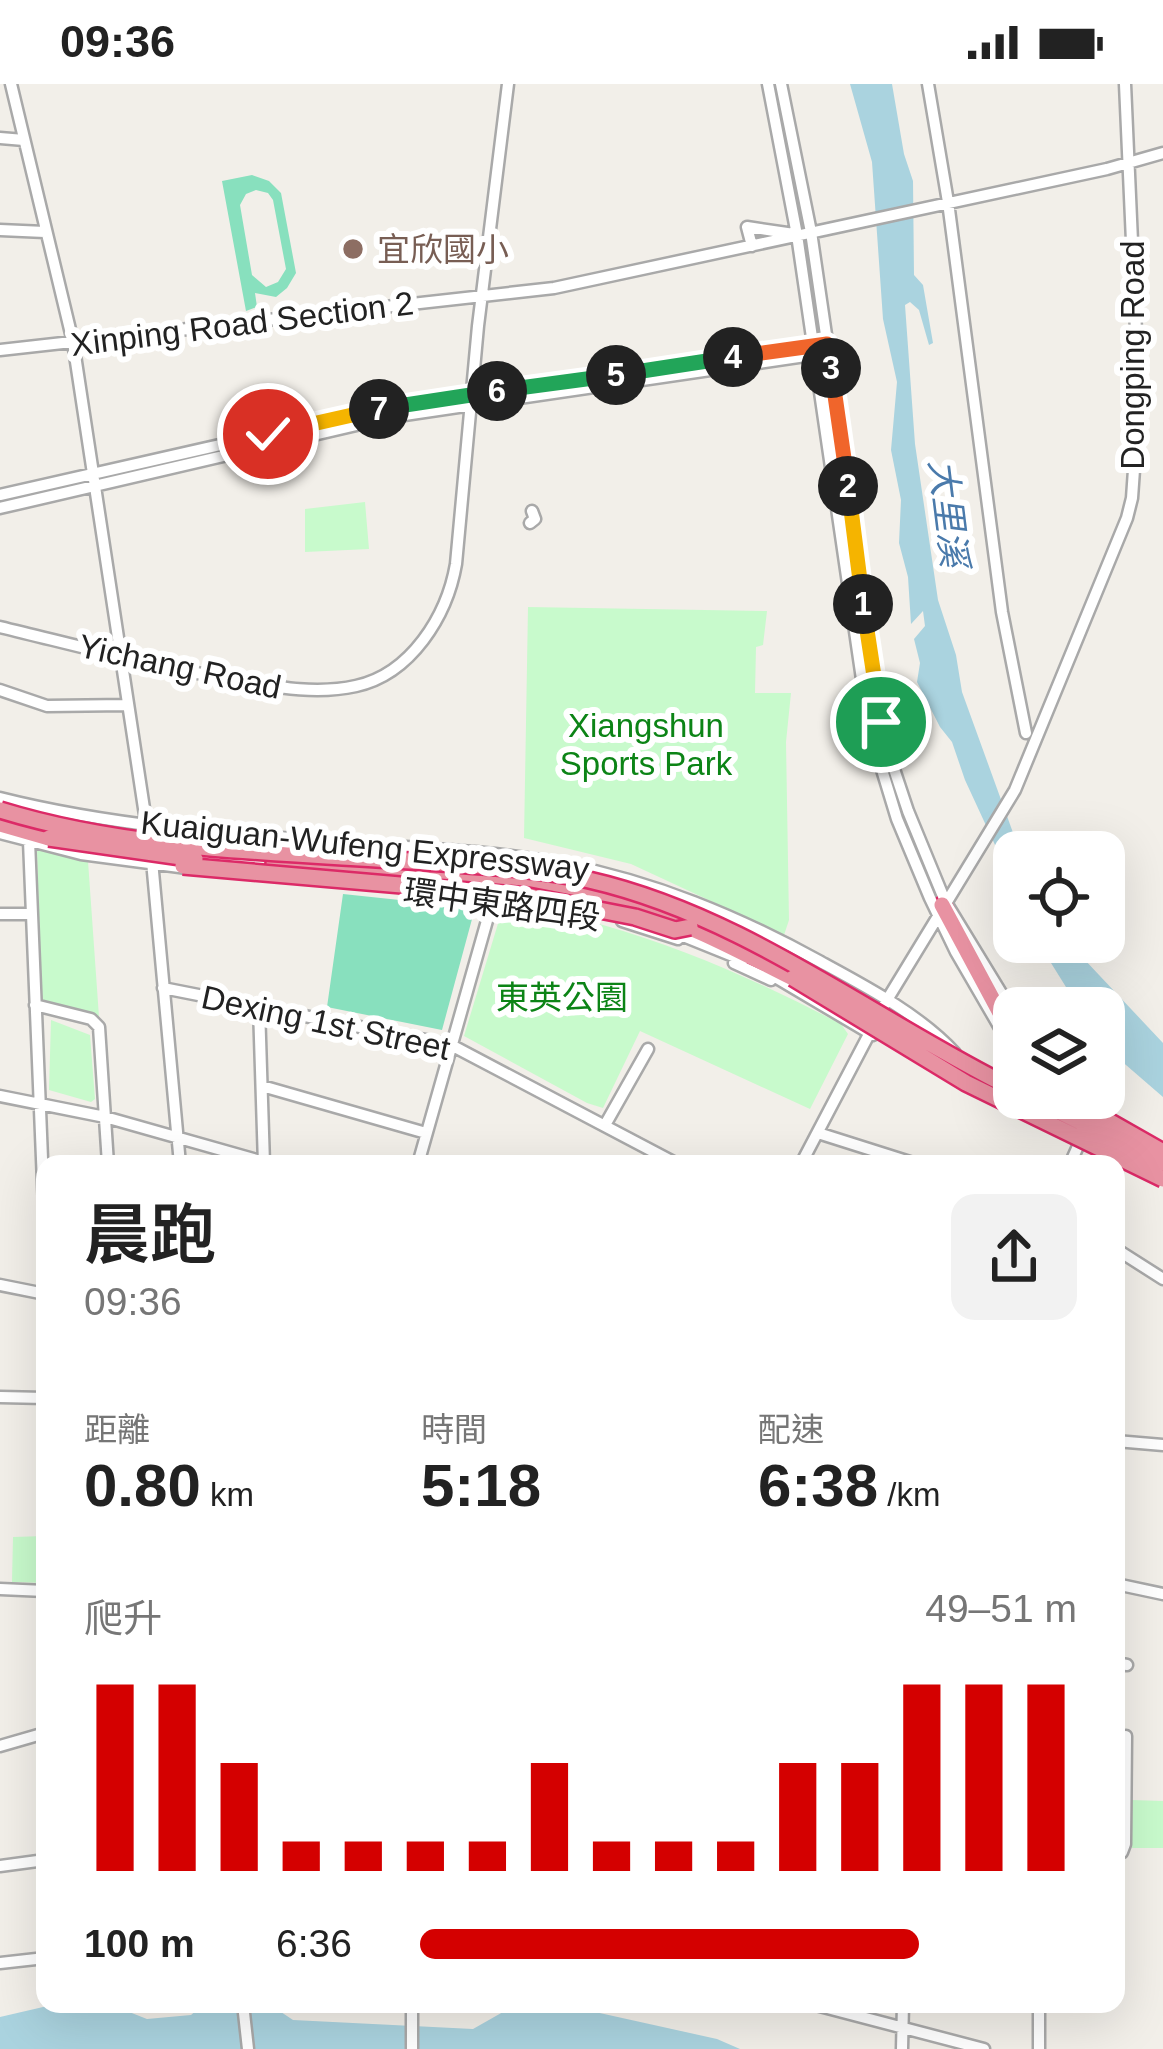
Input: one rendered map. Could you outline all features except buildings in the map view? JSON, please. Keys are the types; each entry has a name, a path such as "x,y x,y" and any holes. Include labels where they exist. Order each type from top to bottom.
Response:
{"highway":[{"name":"Kuaiguan-Wufeng Expressway","path":"0,810 90,832 172,844 532,870 619,888 725,926 993,1077"},
{"name":"Kuaiguan-Wufeng Expressway","path":"0,824 83,844 170,857 557,888 637,908 690,927 793,979 966,1082 1110,1155"},
{"path":"183,866 528,896 675,930 690,927"},
{"path":"944,903 993,998"},
{"path":"1074,1119 1163,1163"},
{"path":"1104,1119 1163,1152"},
{"name":"Kuaiguan-Wufeng Expressway","path":"1125,1163 1163,1182"}],"street":[{"path":"11,84 6,96 24,140 73,342 152,861 179,1155"},
{"name":"Yichang Road","path":"0,627 118,657 295,690 358,686 403,662 435,623 453,582 508,84"},
{"path":"768,84 804,234"},
{"path":"781,84 886,745 944,903 993,1007"},
{"path":"928,84 1010,665 1026,733"},
{"name":"Dongping Road","path":"806,1155 886,1000 1015,790 1132,498 1139,399 1125,84"},
{"path":"0,138 24,140"},
{"path":"804,234 747,227 752,246 1163,153"},
{"path":"0,230 45,232"},
{"name":"Xinping Road Section 2","path":"0,350 554,288 752,246"},
{"path":"0,495 473,400 821,349"},
{"path":"0,508 92,480"},
{"path":"0,690 47,706 126,705"},
{"path":"0,798 147,826 498,854 620,877 697,900 756,926 886,1000 946,1043 993,1094"},
{"path":"0,833 81,854 183,866 214,864 555,892 580,898 765,970 993,1101"},
{"path":"29,841 41,1155"},
{"name":"環中東路四段","path":"183,866 224,876 494,896 632,924 680,939 807,997"},
{"path":"420,1155 494,896"},
{"path":"944,903 997,987"},
{"path":"0,914 30,914"},
{"name":"Dexing 1st Street","path":"164,988 451,1045 658,1155"},
{"path":"35,1005 91,1019 99,1027 107,1155"},
{"path":"259,1007 266,1155"},
{"path":"605,1126 648,1049"},
{"path":"262,1086 426,1133"},
{"path":"0,1096 105,1117 239,1155"},
{"path":"1028,1119 1102,1155"},
{"path":"1059,1119 1075,1142 1072,1155"},
{"path":"1096,1119 1102,1155"},
{"path":"818,1133 886,1155"},
{"path":"1125,1165 1163,1182"},
{"path":"1125,1255 1163,1279"},
{"path":"0,1285 36,1292"},
{"path":"0,1397 36,1398"},
{"path":"1125,1442 1163,1445"},
{"path":"1125,1586 1163,1594"},
{"path":"0,1589 36,1591"},
{"path":"0,1746 36,1736"},
{"path":"1125,1755 1126,1736"},
{"path":"0,1866 36,1861"},
{"path":"0,1963 36,1959"},
{"path":"244,2013 248,2049"},
{"path":"412,2013 412,2049"},
{"path":"850,2013 984,2049"},
{"path":"902,2048 904,2013"},
{"path":"1039,2049 1040,2013"}],"green space":[{"path":"252,175 269,181 281,193 296,273 276,297 255,293 257,307 246,311 222,181","holes":["268,193 286,269 278,282 266,287 252,275 240,205 246,194"]},
{"path":"365,502 369,549 305,552 305,509"},
{"name":"Xiangshun Sports Park","path":"528,607 767,611 763,645 756,647 755,693 791,693 786,742 789,920 784,935 631,864 524,838"},
{"path":"37,849 88,861 99,1017 44,1003 41,997"},
{"path":"343,894 475,908 442,1030 327,1007"},
{"name":"東英公園","path":"503,907 566,915 665,945 783,995 841,1024 848,1034 810,1109 640,1031 603,1108 587,1103 464,1036"},
{"path":"51,1020 90,1035 95,1099 91,1102 49,1090"},
{"path":"36,1536 36,1583 12,1582 13,1537"},
{"path":"1131,1800 1163,1801 1163,1848 1132,1848"}],"water":[{"path":"850,84 892,84 913,181 914,275 923,285 933,343 929,345 919,310 910,302 905,305 915,444 938,600 962,692 1012,831 993,831 993,841 952,742 917,682 920,663 914,639 925,626 923,611 911,624 908,577 899,543 901,500 891,450 897,382 883,319 872,162"},
{"path":"1051,963 1088,963 1110,987 1066,987"},
{"path":"1125,1003 1163,1043 1163,1097 1125,1064"},
{"path":"36,2009 36,2013 132,2013 147,2019 193,2013 282,2013 293,2020 473,2029 501,2013 600,2013 717,2039 740,2049 0,2049 0,2017"}],"place":[{"name":"宜欣國小","path":"353,249"}],"route":[{"path":"268,434 422,401 827,344 881,722"}],"water label":[{"name":"大里溪","path":"949,513"}]}
